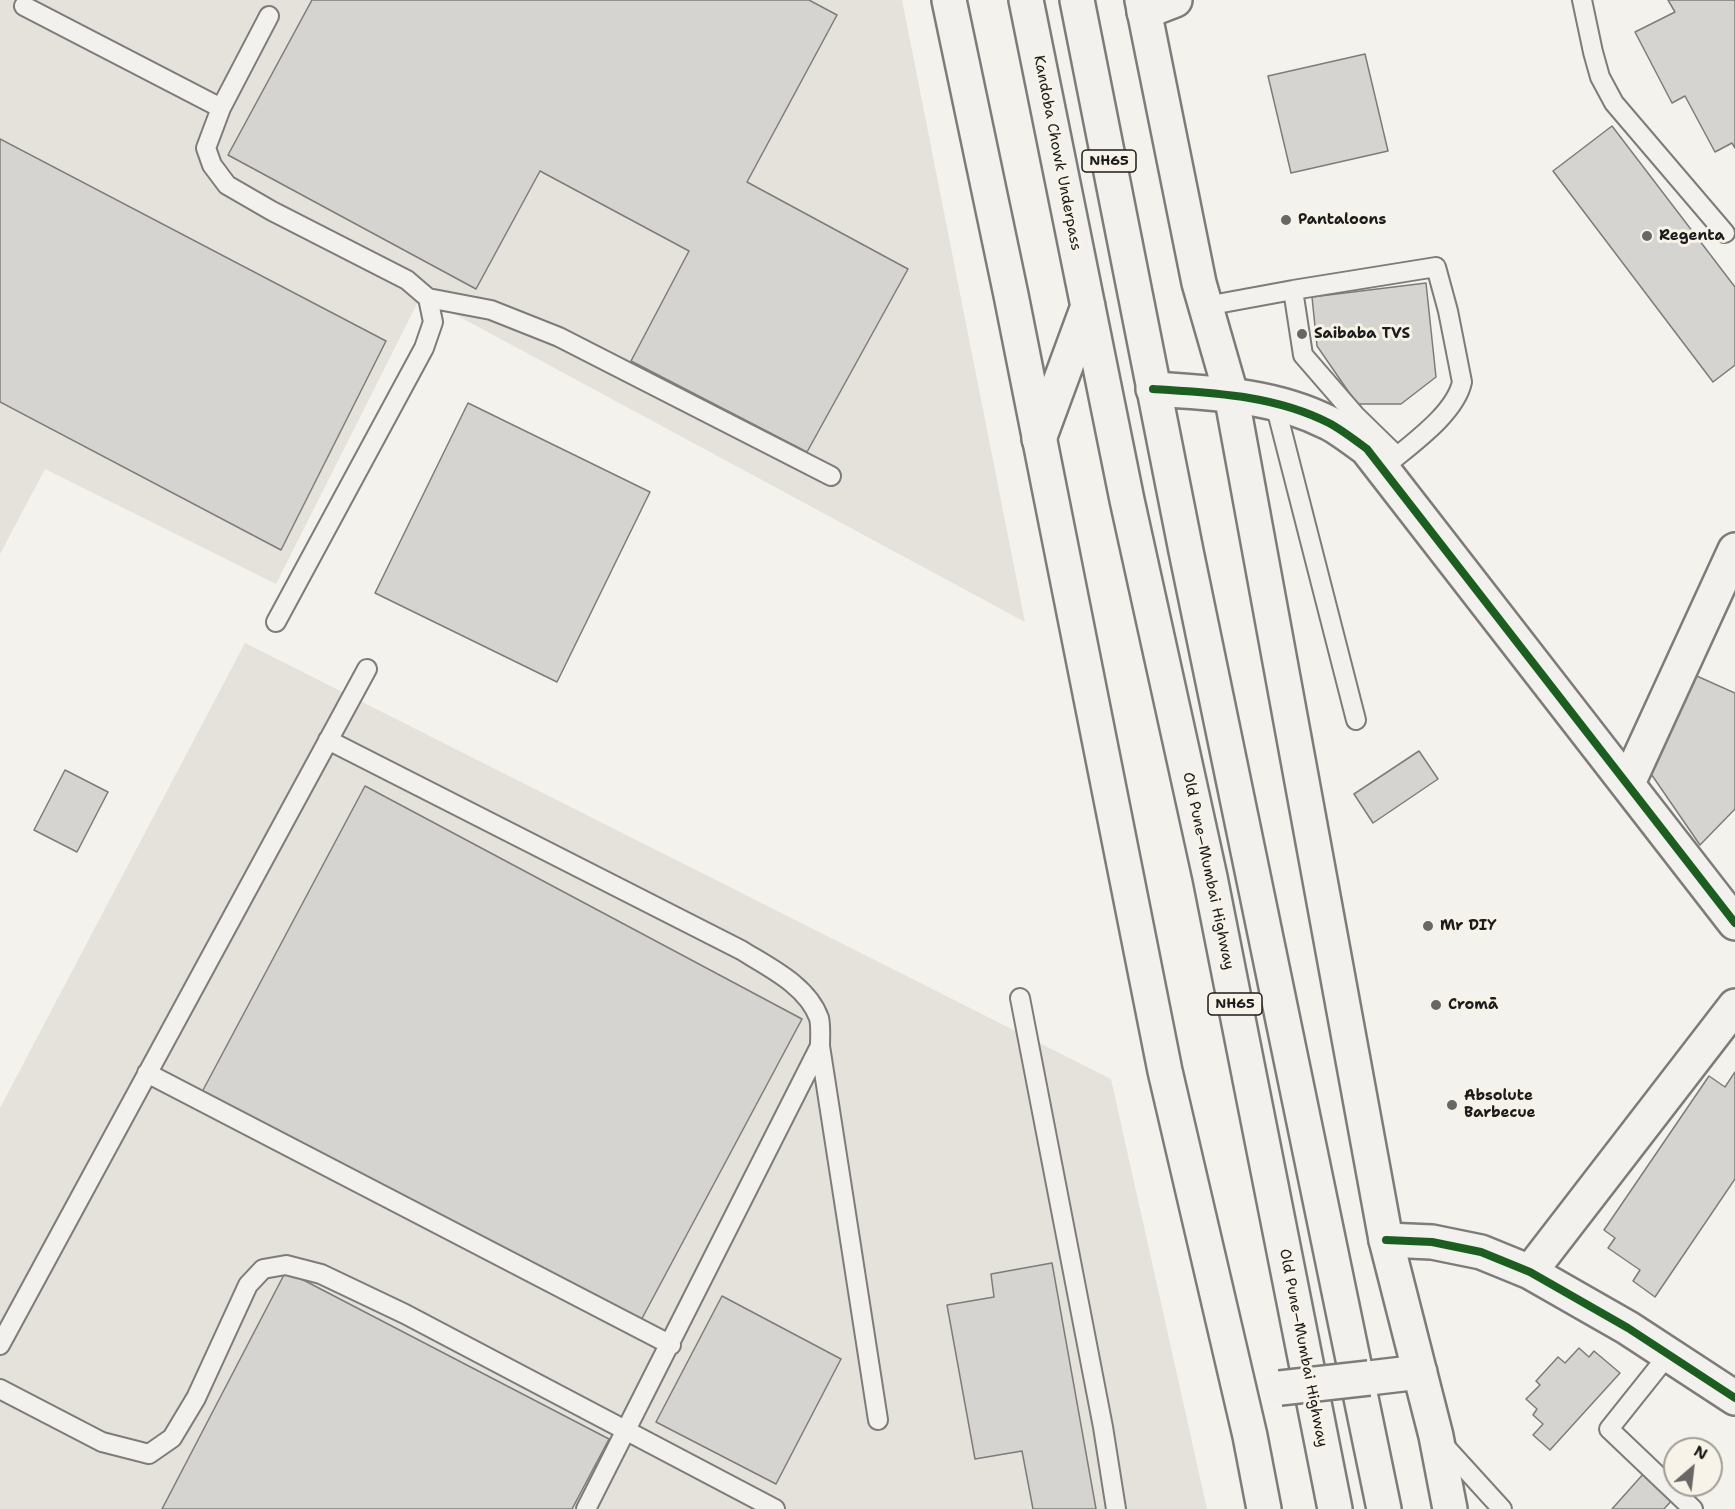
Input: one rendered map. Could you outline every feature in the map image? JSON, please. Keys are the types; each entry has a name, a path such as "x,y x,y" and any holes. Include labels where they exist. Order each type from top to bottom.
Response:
{"main road":[{"path":"949,0 1165,1071 1240,1394 1264,1509"},
{"name":"Kandoba Chowk Underpass","path":"1026,0 1088,306"},
{"name":"NH65","path":"1077,0 1140,322 1384,1509"},
{"path":"1175,0 1143,6 1199,283 1232,394 1386,1240 1436,1436 1450,1509"},
{"path":"1039,439 1088,306"},
{"name":"Old Pune–Mumbai Highway","path":"1088,306 1130,512 1210,877 1335,1509"},
{"path":"1154,389 1232,394 1290,407 1330,424 1390,462 1735,923"},
{"path":"1628,783 1735,550"},
{"path":"1530,1272 1733,1013"},
{"path":"1386,1240 1432,1242 1481,1252 1530,1272 1628,1328 1735,1398"},
{"path":"1240,1394 1420,1372"}],"lane":[{"path":"1582,0 1600,76 1614,103 1725,233"},
{"path":"24,6 221,108"},
{"path":"269,16 221,108 206,148 212,165 227,185 272,211 407,280 428,298 491,310 559,337 831,476"},
{"path":"1206,306 1293,290 1437,267 1462,382 1460,392 1438,420 1390,462 1355,415 1303,355 1293,290"},
{"path":"276,622 424,348 433,322 428,298"},
{"path":"1275,404 1356,720"},
{"path":"0,1345 367,669"},
{"path":"328,740 741,950 789,981 807,997 819,1019 820,1046 878,1420"},
{"path":"1020,998 1103,1427 1116,1509"},
{"path":"586,1509 627,1432 820,1046"},
{"path":"147,1073 670,1344"},
{"path":"0,1389 102,1442 148,1454 172,1438 196,1398 248,1285 263,1269 286,1265 321,1274 405,1314 775,1509"},
{"path":"1668,1354 1609,1429 1693,1509"},
{"path":"1436,1436 1502,1509"}],"shaded area":[{"path":"0,0 902,0 1025,622 421,296 276,584 45,469 0,554"},
{"path":"245,643 1111,1079 1207,1509 0,1509 0,1108"}],"building":[{"path":"312,0 809,0 837,15 747,182 908,269 807,452 631,361 689,251 540,171 476,289 228,155"},
{"path":"1668,0 1735,0 1735,148 1732,143 1715,152 1685,96 1672,103 1635,32 1675,12"},
{"path":"1365,54 1388,151 1291,173 1268,76"},
{"path":"1612,126 1735,287 1735,365 1713,382 1553,171"},
{"path":"0,139 386,341 281,550 0,402"},
{"path":"1426,283 1436,377 1401,404 1357,404 1317,346 1312,297"},
{"path":"468,403 650,492 557,682 375,593"},
{"path":"1690,673 1735,693 1735,809 1700,845 1647,768"},
{"path":"1419,751 1438,779 1373,823 1354,794"},
{"path":"65,770 108,792 77,852 34,830"},
{"path":"365,786 802,1019 639,1324 202,1092"},
{"path":"1735,1072 1735,1179 1655,1297 1633,1281 1640,1270 1608,1248 1615,1238 1604,1230 1709,1076 1725,1087"},
{"path":"1052,1263 1096,1509 1033,1509 1022,1451 975,1459 947,1305 994,1297 991,1274"},
{"path":"286,1271 609,1439 572,1509 162,1509"},
{"path":"722,1296 841,1359 776,1484 656,1422"},
{"path":"1579,1348 1589,1357 1594,1351 1620,1373 1550,1450 1533,1435 1543,1424 1533,1415 1537,1409 1526,1399 1540,1385 1536,1381 1558,1357 1565,1363"},
{"path":"1645,1472 1663,1488 1663,1497 1674,1498 1664,1509 1612,1509"}],"cycle path":[{"path":"1153,389 1243,397 1287,406 1329,423 1367,449 1735,923"},
{"path":"1386,1240 1432,1242 1481,1252 1530,1272 1628,1328 1735,1398"}],"place":[{"name":"Pantaloons","path":"1286,220"},
{"name":"Regenta","path":"1647,236"},
{"name":"Saibaba TVS","path":"1302,334"},
{"name":"Mr DIY","path":"1428,926"},
{"name":"Cromā","path":"1436,1005"},
{"name":"Absolute Barbecue","path":"1452,1105"}]}
